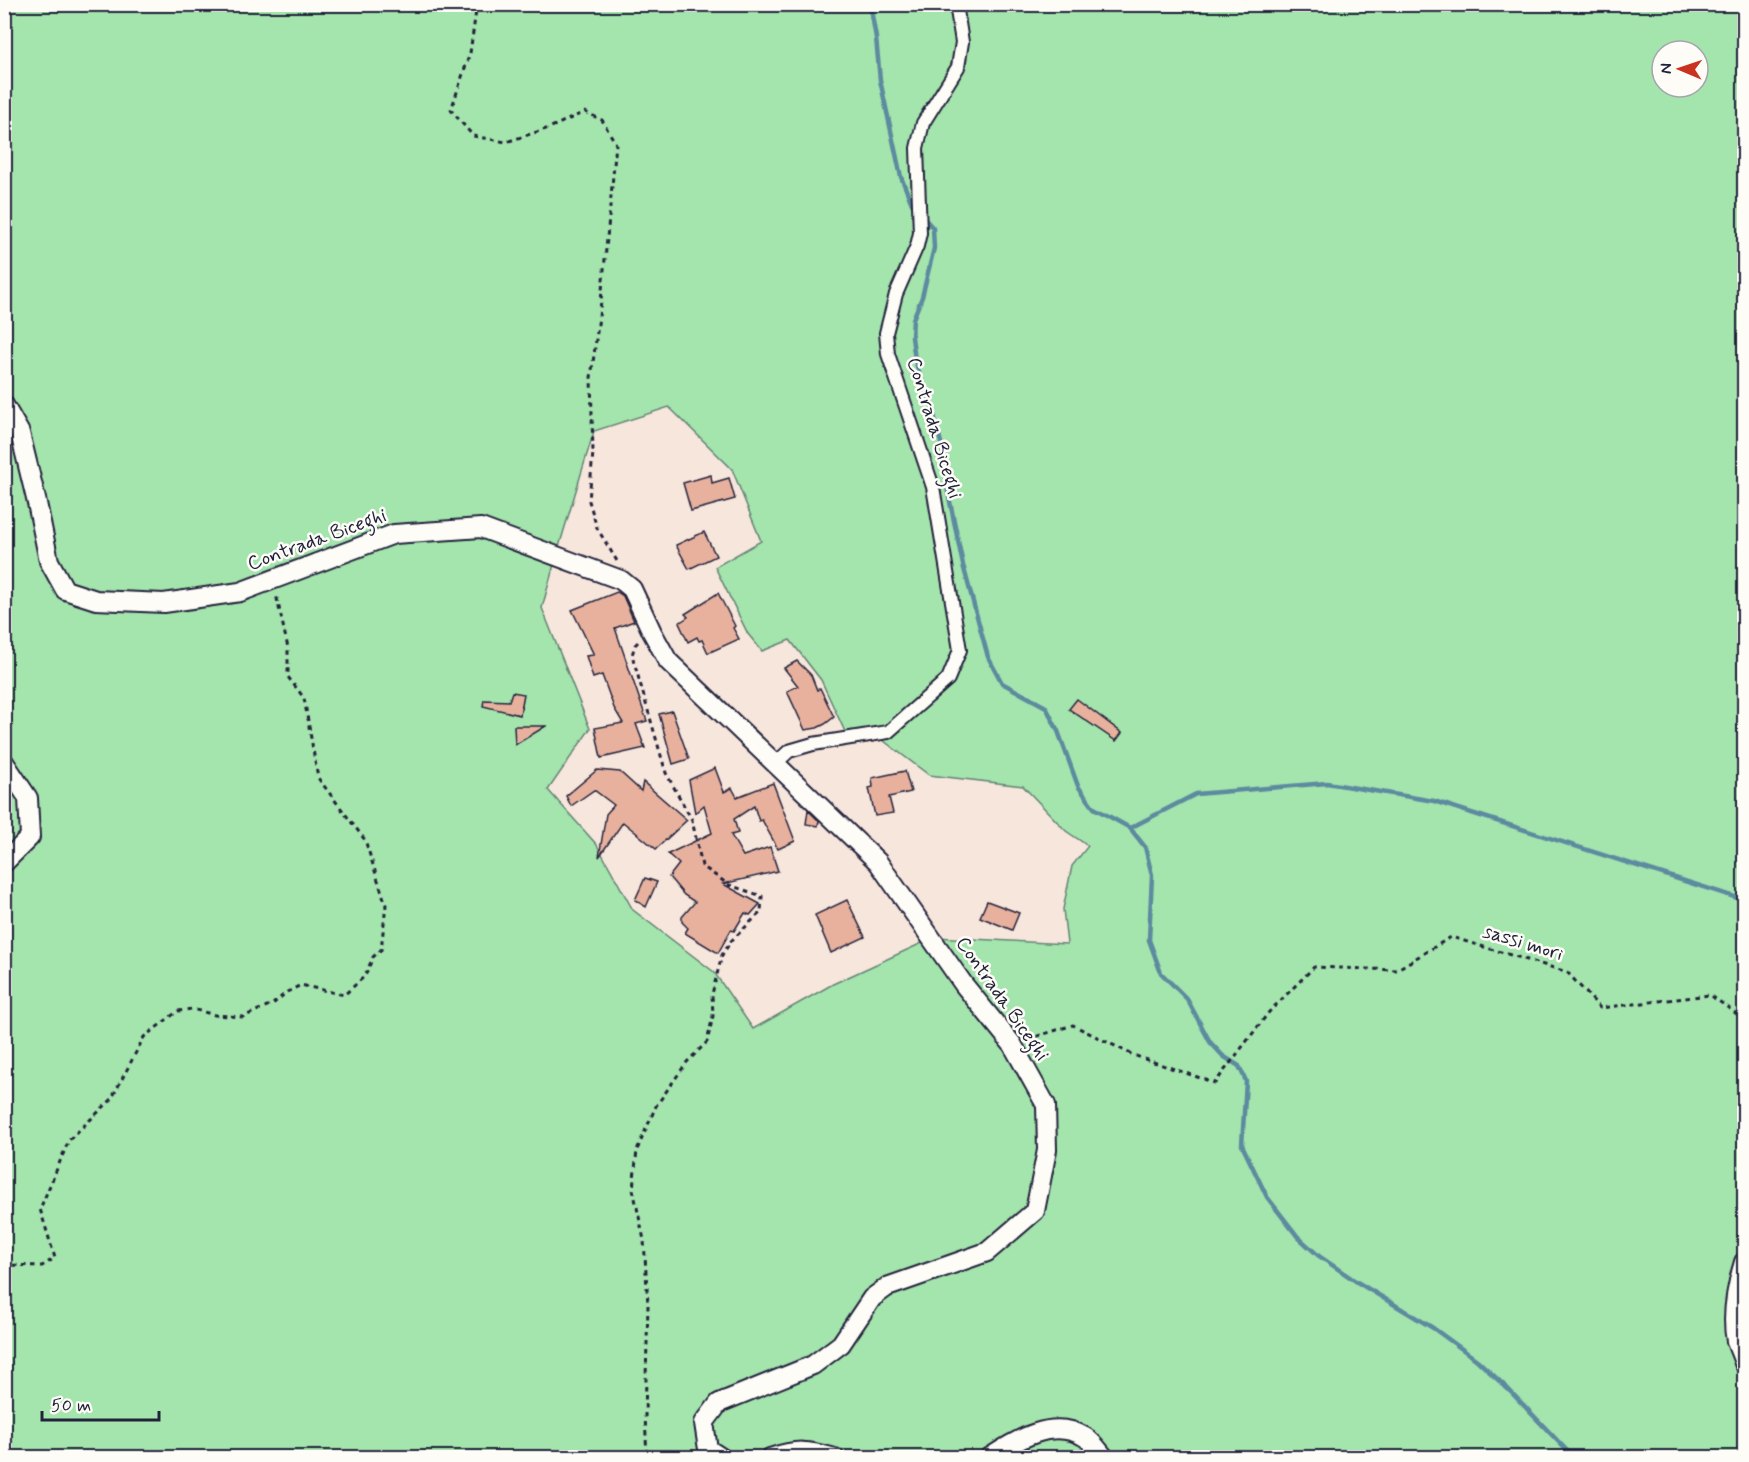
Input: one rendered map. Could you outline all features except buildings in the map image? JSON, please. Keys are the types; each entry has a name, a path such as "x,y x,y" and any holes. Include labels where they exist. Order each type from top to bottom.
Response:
{"street":[{"name":"Contrada Biceghi","path":"775,764 789,751 813,744 888,732 948,679 960,650 933,487 888,354 886,333 896,294 917,246 920,233 917,148 923,123 958,67 962,42 956,4"},
{"name":"Contrada Biceghi","path":"4,405 20,433 49,561 65,590 96,600 164,603 240,592 394,534 482,528 621,580 632,589 668,660 878,862 964,985 1012,1044 1046,1105 1047,1150 1035,1211 987,1252 887,1287 872,1298 841,1344 813,1365 719,1403 704,1423 715,1453"},
{"path":"4,762 28,798 30,837 4,863"},
{"path":"1744,1262 1734,1307 1736,1340 1744,1363"},
{"path":"989,1458 1015,1441 1057,1429 1073,1431 1087,1438 1105,1458"},
{"path":"770,1458 791,1451 816,1452 835,1458"}],"path":[{"path":"477,4 470,53 451,110 473,136 506,142 549,128 585,112 602,120 616,144 591,378 592,452 589,501 597,528 618,562 621,580"},
{"path":"4,1265 42,1266 55,1258 40,1209 69,1140 111,1100 144,1037 178,1011 192,1009 215,1015 243,1017 274,1003 287,992 301,985 344,995 365,976 373,957 381,950 386,905 364,840 318,778 304,698 288,677 288,648 272,580"},
{"path":"647,1458 645,1415 648,1305 644,1240 633,1189 638,1150 656,1106 687,1062 707,1042 713,1016 712,994 722,955 731,941 761,912 762,896 729,885 702,866 692,820 666,773 633,655 635,645 652,632"},
{"name":"sassi mori","path":"1012,1044 1072,1025 1133,1055 1215,1083 1269,1012 1314,967 1396,970 1452,937 1567,972 1600,1008 1710,995 1744,1019"}],"green space":[{"path":"4,5 1744,5 1744,1457 5,1457","holes":["669,407 732,469 761,541 715,567 748,634 762,651 790,640 821,680 847,736 872,732 929,775 1023,786 1066,831 1088,846 1072,866 1063,909 1067,944 935,937 833,984 753,1029 714,972 633,910 597,845 548,790 590,729 542,608 594,431"]}],"waterway":[{"path":"870,4 880,80 901,177 915,208"},
{"path":"923,217 933,228 934,248 922,297 913,319 912,337 915,360 931,403 944,455 947,487 963,565 988,657 1002,683 1046,707 1058,731 1078,786 1094,808 1130,828 1145,847 1152,875 1149,940 1161,973 1187,999 1210,1042 1223,1056 1239,1066 1246,1081 1242,1145 1267,1197 1298,1237 1319,1256 1433,1328 1477,1360 1574,1458"},
{"path":"1130,828 1196,794 1327,783 1434,801 1744,900"}]}
